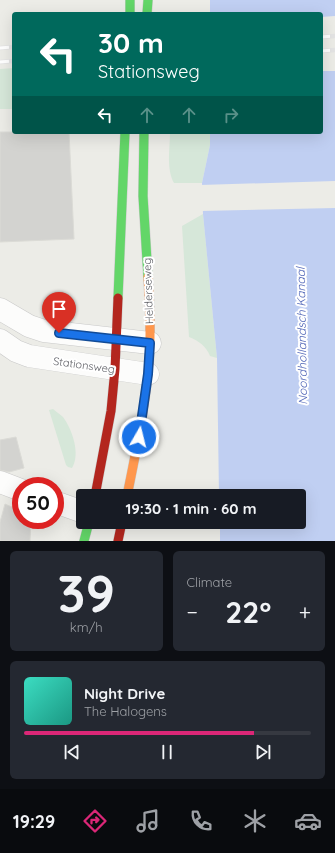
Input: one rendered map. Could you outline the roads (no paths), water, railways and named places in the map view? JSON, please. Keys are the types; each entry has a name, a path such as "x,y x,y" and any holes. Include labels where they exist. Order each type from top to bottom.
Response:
{"main road":[{"path":"130,0 130,12"},
{"path":"147,12 148,0"},
{"path":"96,489 111,411 115,369 125,134"},
{"name":"Helderseweg","path":"128,489 139,437 148,374 150,343 149,283 143,195 144,134"},
{"path":"84,529 84,541"}],"street":[{"path":"0,309 29,326 44,330 150,343"},
{"name":"Stationsweg","path":"0,340 16,351 30,356 148,374"},
{"path":"0,482 12,487"},
{"path":"64,506 76,512"}],"water":[{"name":"Noordhollandsch Kanaal","path":"210,0 335,0 335,541 220,541 220,529 306,529 306,489 219,489 217,358 203,214 202,183 210,145 210,134 323,134 323,12 210,12"}],"railway":[{"path":"323,37 335,36"},
{"path":"0,48 12,47"},
{"path":"323,51 335,50"},
{"path":"0,62 12,61"}]}
